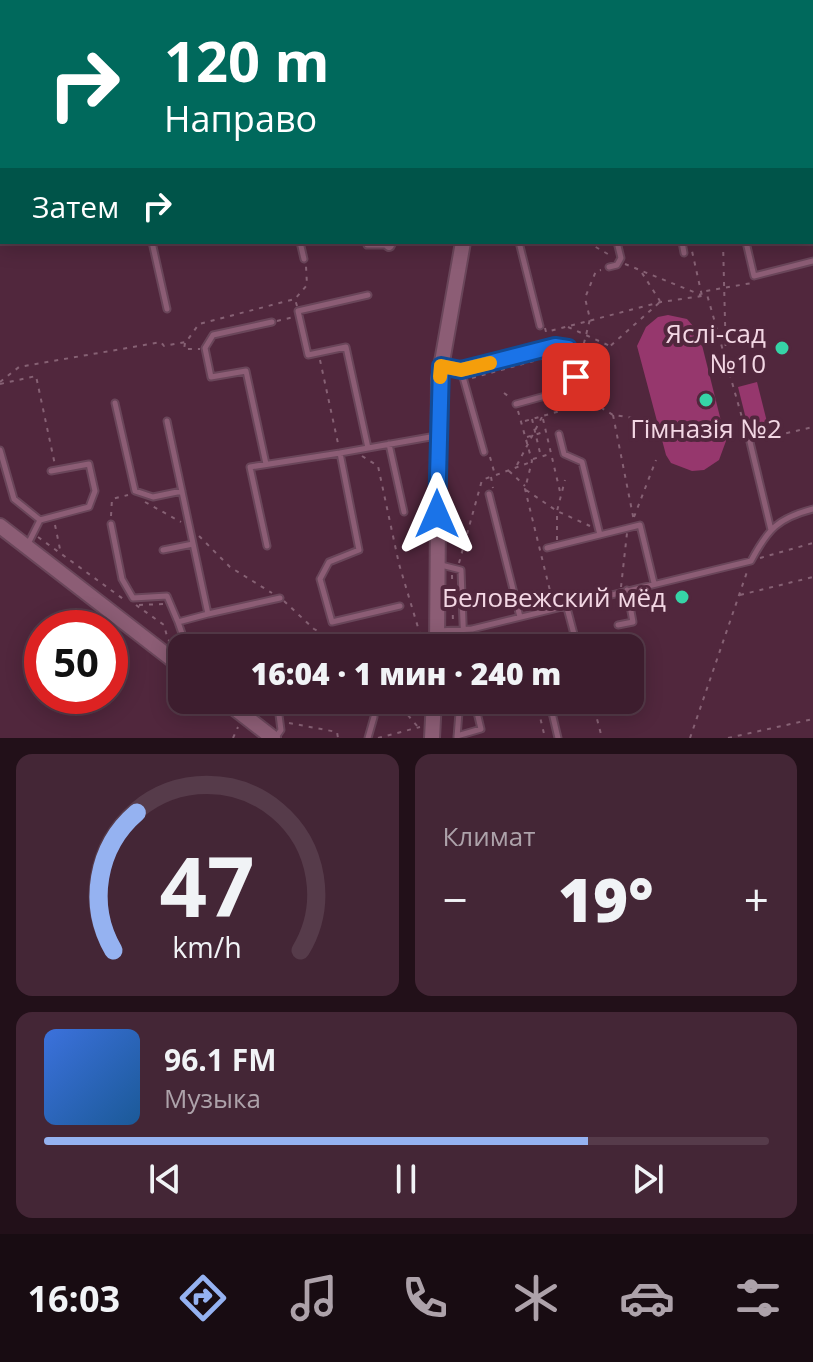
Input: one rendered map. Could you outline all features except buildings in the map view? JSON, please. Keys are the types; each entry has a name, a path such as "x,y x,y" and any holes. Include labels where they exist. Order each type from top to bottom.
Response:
{"main road":[{"path":"432,634 442,565 437,436 441,366 463,244"},
{"path":"0,526 30,540 168,651"},
{"path":"242,714 274,738"}],"lane":[{"path":"152,244 167,309"},
{"path":"300,244 304,259"},
{"path":"367,244 390,244"},
{"path":"520,244 540,326"},
{"path":"609,267 617,265 621,258 618,244"},
{"path":"682,244 684,253"},
{"path":"746,244 754,276 813,261"},
{"path":"368,295 298,313 308,355 346,347 368,448"},
{"path":"266,464 246,371 211,377 205,348 213,335 272,322"},
{"path":"441,366 461,370 555,346 568,348 578,387 515,402"},
{"path":"461,370 484,452"},
{"path":"115,403 135,491 153,497 182,491"},
{"path":"167,421 208,614"},
{"path":"559,434 564,454 582,462 600,533"},
{"path":"267,546 250,467 340,456 437,436"},
{"path":"750,442 771,530"},
{"path":"389,444 404,512"},
{"path":"0,450 14,499 40,520"},
{"path":"340,456 359,550 329,562 320,579 332,622 400,606"},
{"path":"30,540 40,520 89,507 95,491 89,464 54,470"},
{"path":"489,494 520,617"},
{"path":"446,634 751,561 771,530 787,516 813,509"},
{"path":"111,524 122,579 133,598 167,596 181,634"},
{"path":"547,548 640,525 654,583"},
{"path":"163,550 193,544"},
{"path":"442,565 461,570 463,634"},
{"path":"618,625 633,622 624,591"},
{"path":"178,622 280,598"},
{"path":"566,604 574,634"},
{"path":"274,738 281,730 279,714"},
{"path":"459,714 457,737 481,729 477,714"},
{"path":"552,714 558,738"},
{"path":"368,738 374,717"}],"path":[{"path":"591,244 603,250"},
{"path":"690,244 702,296"},
{"path":"723,244 726,365"},
{"path":"205,348 184,349 199,324 295,299 307,285 304,259"},
{"path":"626,265 702,296"},
{"path":"576,377 590,319 585,298 596,271"},
{"path":"641,271 661,302"},
{"path":"546,332 661,302 702,296 706,291 725,286 754,283 754,276"},
{"path":"706,291 740,421 750,442 813,427"},
{"path":"272,322 298,313 295,299"},
{"path":"576,377 661,302"},
{"path":"566,326 611,346"},
{"path":"0,383 19,367 161,342 164,346 186,342"},
{"path":"318,353 340,456 361,455 378,466 399,564 428,634"},
{"path":"471,379 564,353"},
{"path":"497,371 499,376"},
{"path":"0,383 36,376 54,470"},
{"path":"504,393 515,402"},
{"path":"525,487 532,460 523,422 592,402 613,415 649,420"},
{"path":"613,415 633,518"},
{"path":"543,416 561,496"},
{"path":"516,468 543,416"},
{"path":"532,419 541,457"},
{"path":"526,437 546,432"},
{"path":"465,568 458,564 482,480 551,454"},
{"path":"624,591 633,518 656,460"},
{"path":"508,470 557,511 600,533"},
{"path":"557,545 557,511 565,480"},
{"path":"111,524 112,499 132,495"},
{"path":"144,501 189,527 230,567 280,598 323,634"},
{"path":"53,516 61,555"},
{"path":"30,540 61,555 117,597 137,605 164,625 168,640"},
{"path":"690,738 751,561 813,543"},
{"path":"442,565 452,573 453,630"},
{"path":"739,596 813,577"},
{"path":"137,605 170,603"},
{"path":"472,629 475,634"},
{"path":"271,714 280,721 337,732 338,738"},
{"path":"408,714 424,731"},
{"path":"539,714 545,738"},
{"path":"596,714 602,738"},
{"path":"728,738 813,719"},
{"path":"378,738 424,731"}],"shaded area":[{"path":"668,315 687,319 699,333 726,441 719,460 704,470 692,471 671,463 666,455 637,346 646,327 658,317"},
{"path":"757,382 768,426 749,431 738,387"}],"slow traffic":[{"path":"440,377 441,366 461,370 490,363"}],"place":[{"name":"Яслі-сад №10","path":"782,348"},
{"name":"Гімназія №2","path":"706,400"},
{"name":"Беловежский мёд","path":"682,597"}],"route":[{"path":"437,514 437,413 441,366 461,370 555,346 568,348 576,377"}]}
